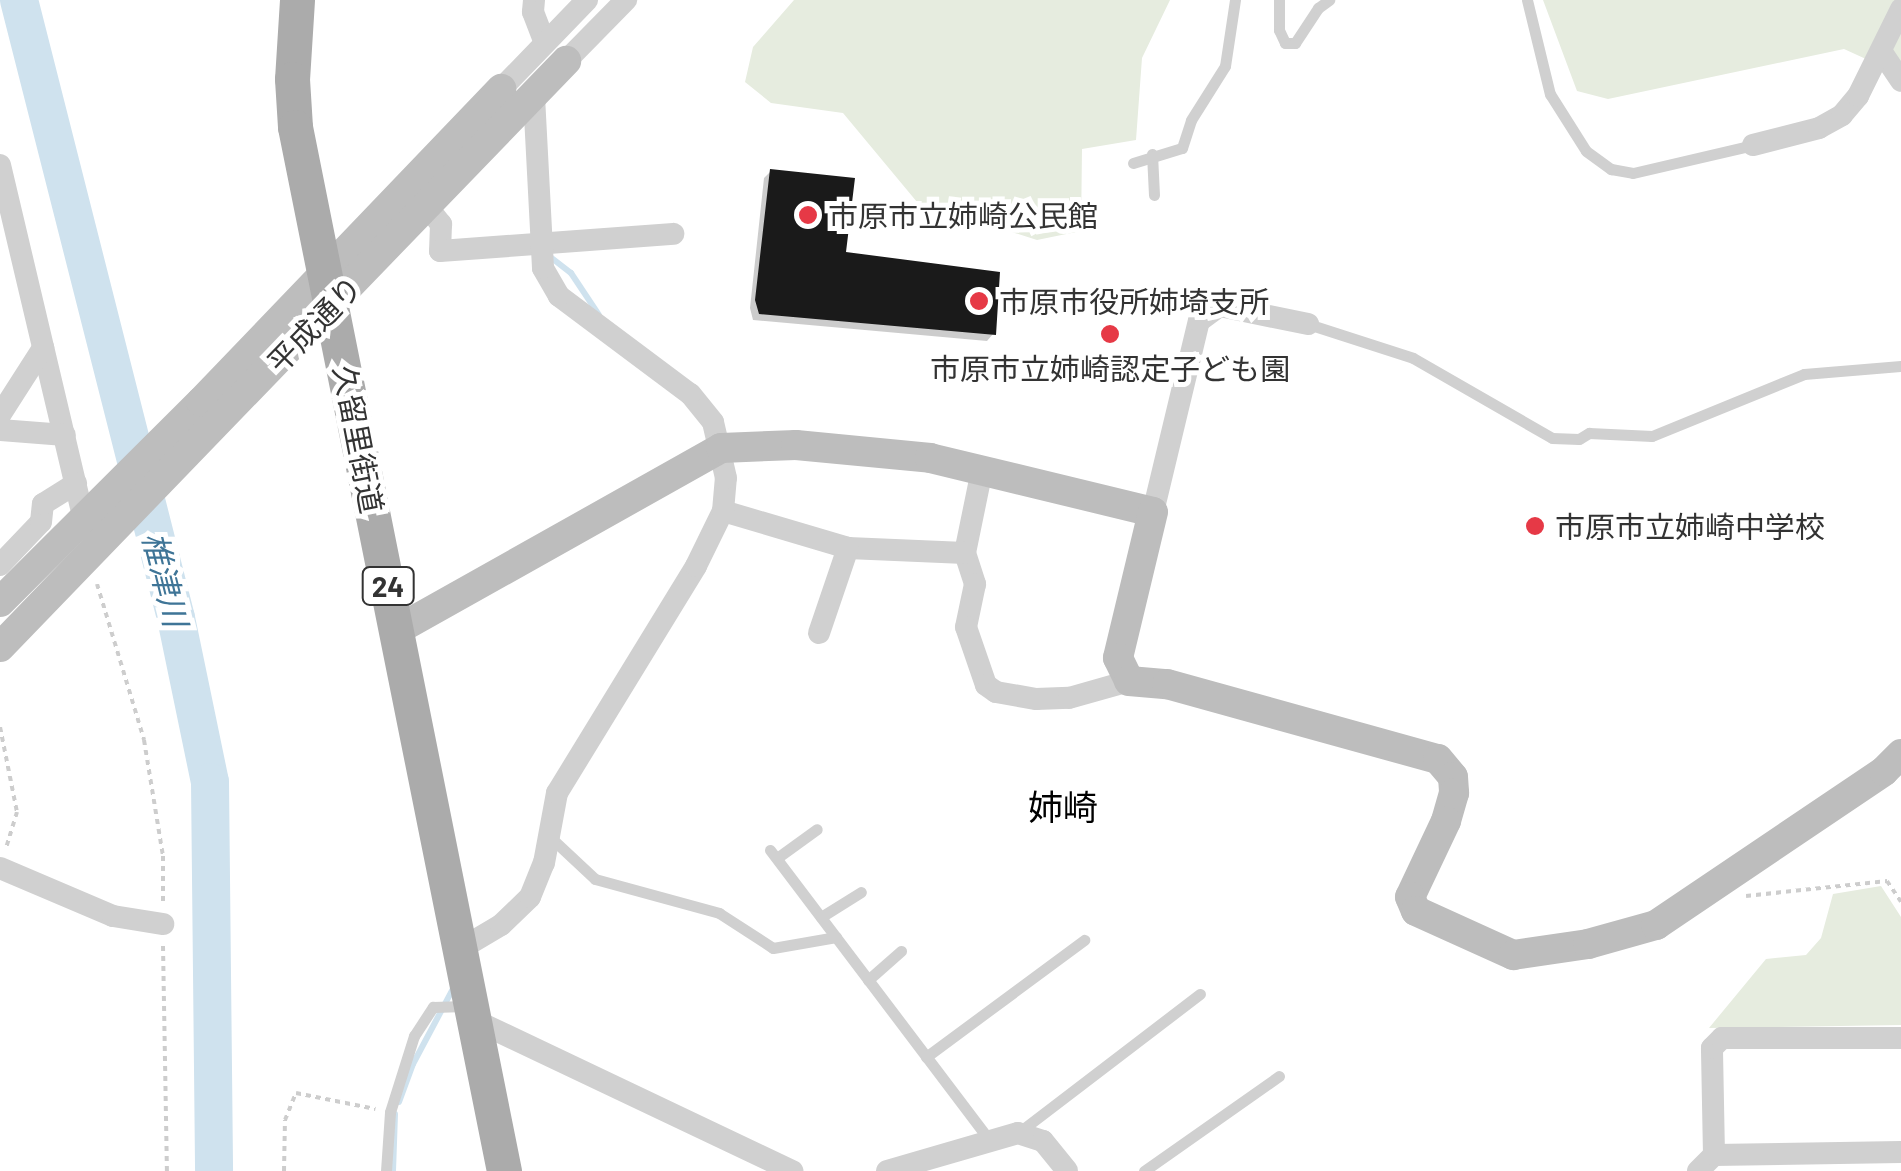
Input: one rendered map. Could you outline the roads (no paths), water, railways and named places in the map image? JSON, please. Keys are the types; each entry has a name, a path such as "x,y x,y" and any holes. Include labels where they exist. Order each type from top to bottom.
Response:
{"main road":[{"name":"久留里街道","path":"291,4 295,127 457,950 457,1009 504,1171"}],"street":[{"path":"534,0 533,12 556,52"},
{"name":"平成通り","path":"0,647 534,96 587,0"},
{"name":"平成通り","path":"0,602 83,503 201,402 324,269 501,89 626,0"},
{"path":"1752,144 1819,128 1842,114 1858,96 1901,9"},
{"path":"1881,51 1901,81"},
{"path":"457,950 501,925 530,897 544,863 557,793 696,566 723,511 726,478 713,422 690,394 559,296 543,268 534,96"},
{"path":"0,165 83,503 43,504 42,522 0,565"},
{"path":"428,208 441,224 440,251 673,234"},
{"path":"1130,681 1118,658 1199,321 1220,306 1308,324"},
{"path":"0,415 43,348"},
{"path":"0,430 65,435"},
{"path":"397,630 721,448 796,445 930,458 1153,512"},
{"path":"982,470 964,553 974,584 966,627 986,684 996,692 1036,699 1069,698 1130,681 1167,684 1438,759 1453,777 1454,794 1410,897 1416,910 1513,955 1588,944 1656,925 1884,771 1901,754"},
{"path":"723,511 848,548 964,553"},
{"path":"819,633 848,548"},
{"path":"0,868 113,916 162,924"},
{"path":"457,1009 792,1171"},
{"path":"1901,1038 1722,1038 1712,1048 1706,1163 1901,1152"},
{"path":"887,1171 1018,1133 1043,1140 1067,1171"}],"lane":[{"path":"1133,163 1152,154 1182,148 1191,120 1225,66 1235,0"},
{"path":"1278,0 1279,30 1286,43 1295,43 1318,8 1330,0"},
{"path":"1528,0 1550,94 1586,151 1611,169 1633,173 1752,144"},
{"path":"1152,154 1154,196"},
{"path":"1308,324 1413,358 1552,438 1579,439 1589,432 1652,436 1804,374 1901,366"},
{"path":"817,829 773,854 990,1141"},
{"path":"549,836 595,879 719,912 773,948 836,937"},
{"path":"821,918 861,892"},
{"path":"926,1057 1084,940"},
{"path":"868,980 901,951"},
{"path":"1018,1133 1200,994"},
{"path":"386,1171 390,1112 414,1036 457,1009"},
{"path":"1144,1171 1279,1076"}],"waterway":[{"name":"椎津川","path":"19,0 176,618 210,782 214,1171"},
{"path":"549,256 571,273 599,315"},
{"path":"399,1102 413,1064 454,987"},
{"path":"393,1171 395,1114"}],"place":[{"name":"市原市立姉崎公民館","path":"808,215"},
{"name":"市原市役所姉埼支所","path":"979,301"},
{"name":"市原市立姉崎認定子ども園","path":"1110,334"},
{"name":"市原市立姉崎中学校","path":"1535,526"}],"district":[{"name":"姉崎","path":"1063,806"}]}
